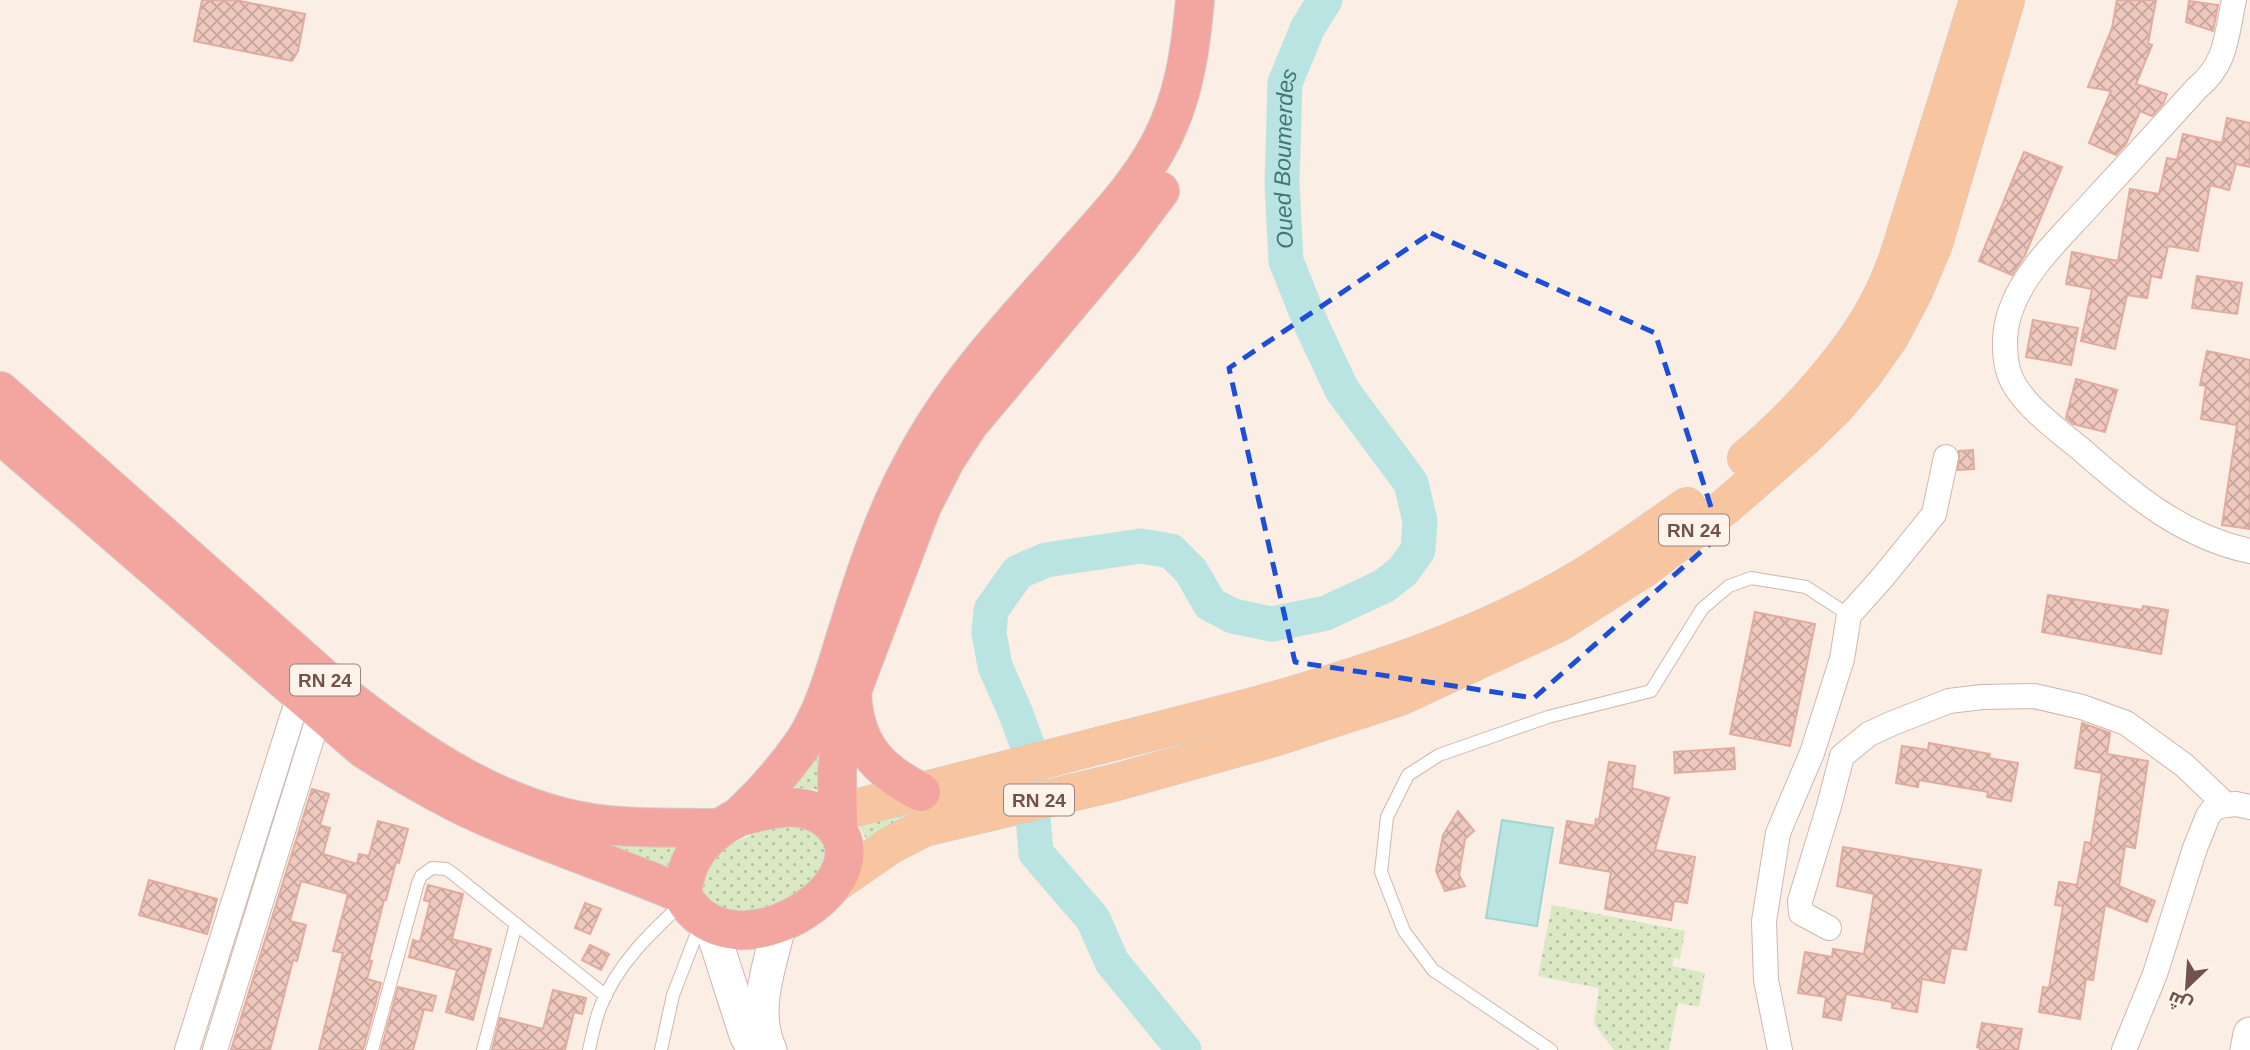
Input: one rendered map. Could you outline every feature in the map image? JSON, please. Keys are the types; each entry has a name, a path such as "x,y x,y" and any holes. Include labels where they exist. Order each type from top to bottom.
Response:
{"highway":[{"path":"1195,0 1191,43 1182,91 1169,126 1147,166 1115,208 948,402 914,460 879,535 822,706 806,739 768,788 701,846 689,861 695,910 742,931 766,928 817,902 833,884 845,862 845,841 833,819 838,744 843,715 922,506 969,424 1127,236 1156,197 1197,123 1210,83 1219,33 1220,0"},
{"name":"RN 24","path":"0,391 337,690 373,719 436,762 483,788 526,806 563,817 606,825 729,822"},
{"name":"RN 24","path":"0,434 364,749 397,770 497,822 614,865 695,910"},
{"path":"852,687 853,714 862,739 877,762 897,780 921,792"},
{"path":"729,822 779,807 796,808 833,819"}],"main road":[{"name":"RN 24","path":"833,884 924,828 960,801 1109,744 1324,686 1449,642 1571,583 1696,499 1756,450 1832,371 1881,298 1898,257 1978,0"},
{"name":"RN 24","path":"833,819 921,792 960,801 1117,782 1341,717 1400,696 1559,623 1645,568 1762,476 1836,407 1890,337 1934,244 2006,0"},
{"path":"695,910 754,1050"},
{"path":"771,1050 764,1028 762,1006 780,922"},
{"path":"2247,1050 2250,1034"}],"street":[{"path":"2234,0 2221,61 2212,76 2197,88 2055,243 2026,281 2012,306 2006,328 2006,354 2008,373 2032,408 2127,490 2187,529 2221,544 2250,551"},
{"path":"1780,1050 1766,980 1764,921 1778,833 1812,753 1842,659 1849,615 1883,578 1934,514 1946,457"},
{"path":"1829,928 1801,913 1800,901 1842,756 1869,734 1949,701 2034,696 2082,707 2126,723 2238,806"},
{"path":"187,1050 309,703"},
{"path":"215,1050 309,703"},
{"path":"2124,1050 2155,974 2204,824 2214,808 2238,806"}],"lane":[{"path":"1552,1050 1433,970 1404,931 1381,872 1387,817 1408,775 1438,755 1548,717 1651,691 1702,609 1729,586 1751,578 1805,587 1849,615"},
{"path":"372,1050 418,883 425,871 432,868 446,869 606,996"},
{"path":"589,1050 606,996 640,943 695,910"},
{"path":"661,1050 695,910"},
{"path":"483,1050 516,924"}],"highlighted area":[{"path":"1431,233 1655,333 1720,535 1534,698 1295,662 1229,368"}],"green space":[{"path":"829,724 824,791 787,786"},
{"path":"945,806 869,845 855,817"},
{"path":"781,824 818,830 829,854 820,876 778,905 739,915 719,914 700,895 700,874 706,864 736,842"},
{"path":"598,839 680,839 664,874"},
{"path":"1552,905 1685,931 1680,959 1674,958 1672,966 1705,973 1699,1007 1678,1003 1669,1050 1614,1050 1594,1024 1599,988 1538,976"}],"water":[{"path":"1502,820 1553,828 1537,926 1486,918"}],"building":[{"path":"202,0 235,0 305,14 298,51 292,61 194,41"},
{"path":"2117,0 2156,0 2148,44 2152,45 2136,84 2167,94 2163,104 2152,116 2140,111 2126,144 2116,155 2089,143 2111,91 2088,87 2112,28"},
{"path":"2189,1 2218,5 2213,31 2186,22"},
{"path":"2227,118 2250,123 2250,167 2236,164 2229,190 2210,185 2198,251 2168,246 2161,278 2151,276 2147,298 2127,295 2115,349 2081,341 2092,289 2066,284 2072,252 2118,261 2130,189 2159,194 2167,158 2177,160 2183,134 2222,143"},
{"path":"2024,152 2062,167 2025,255 2012,275 1979,261"},
{"path":"2197,276 2242,283 2237,314 2192,308"},
{"path":"2033,320 2078,328 2071,365 2026,357"},
{"path":"2207,351 2250,360 2250,529 2222,525 2237,425 2201,419 2206,386 2200,385"},
{"path":"2076,379 2117,390 2105,432 2073,424 2066,418"},
{"path":"1973,450 1974,469 1958,470 1959,451"},
{"path":"2048,595 2142,610 2143,606 2168,610 2161,654 2042,632"},
{"path":"1755,612 1815,624 1790,746 1730,734"},
{"path":"2082,723 2110,733 2107,754 2148,761 2135,848 2125,846 2119,886 2155,901 2147,922 2105,905 2093,980 2086,979 2080,1019 2039,1012 2043,987 2049,988 2063,906 2055,905 2059,882 2077,885 2085,842 2091,843 2102,773 2075,768"},
{"path":"1929,743 1990,754 1989,758 2018,763 2011,801 1987,797 1988,792 1919,780 1918,787 1896,783 1902,746 1928,750"},
{"path":"1734,748 1735,769 1675,773 1674,752"},
{"path":"1609,762 1635,766 1632,788 1669,798 1655,850 1695,857 1687,903 1674,901 1671,920 1605,909 1611,872 1560,863 1567,821 1595,826 1596,819 1599,820"},
{"path":"312,789 329,794 320,825 330,828 323,854 357,864 359,854 369,856 378,821 408,829 399,863 396,862 384,900 369,960 372,961 367,979 381,983 363,1050 319,1050 343,953 333,951 348,894 301,881 290,921 306,925 297,961 293,960 270,1050 231,1050"},
{"path":"1458,811 1474,831 1465,839 1459,875 1465,886 1445,891 1436,871 1443,835"},
{"path":"1843,847 1981,870 1966,950 1951,948 1944,983 1922,979 1917,1012 1892,1008 1892,1002 1846,994 1841,1020 1823,1017 1826,997 1798,993 1805,952 1832,957 1833,949 1864,954 1874,894 1837,886"},
{"path":"149,880 217,899 207,934 139,915"},
{"path":"428,885 463,894 452,939 491,949 473,1020 446,1012 457,970 409,957 413,940 420,942 430,902 424,900"},
{"path":"585,903 601,909 590,934 575,928"},
{"path":"590,945 609,954 601,970 582,960"},
{"path":"398,987 436,996 432,1011 424,1009 413,1050 381,1050"},
{"path":"553,990 586,998 582,1014 574,1012 565,1050 492,1050 500,1018 543,1029"},
{"path":"1982,1023 2022,1029 2018,1050 1980,1050 1977,1047"}],"waterway":[{"name":"Oued Boumerdes","path":"1184,1050 1112,962 1093,919 1036,853 1027,744 995,666 989,633 991,610 1018,572 1046,560 1141,546 1171,551 1191,571 1210,604 1233,616 1272,624 1326,613 1384,586 1403,571 1418,550 1420,521 1411,483 1342,390 1286,261 1282,183 1285,83 1308,27 1325,0"}]}
